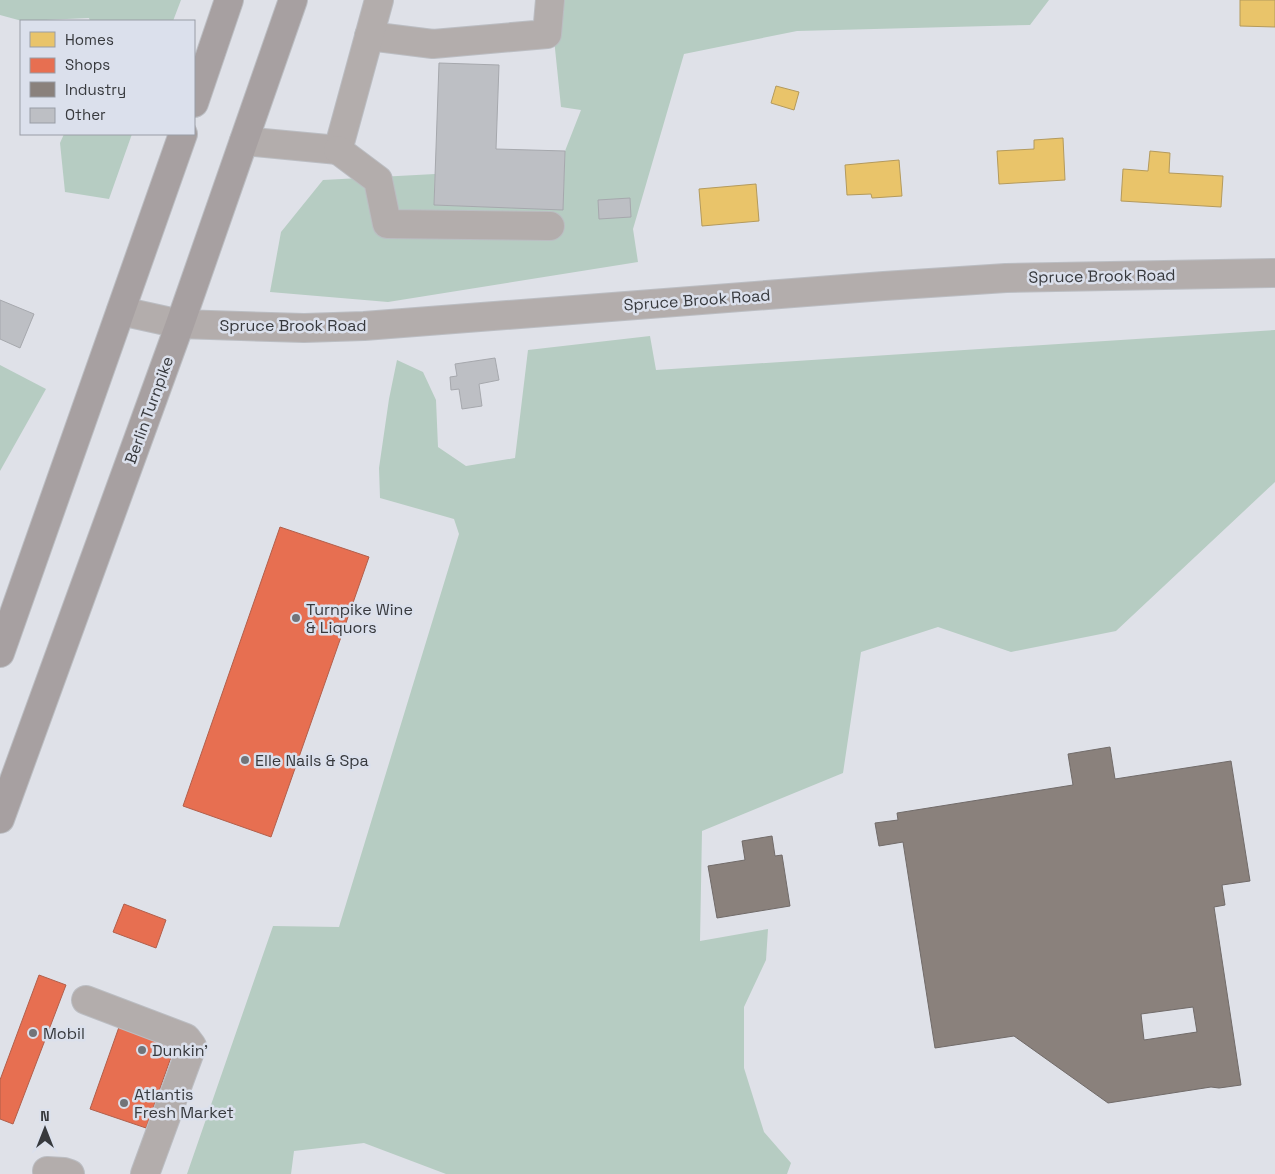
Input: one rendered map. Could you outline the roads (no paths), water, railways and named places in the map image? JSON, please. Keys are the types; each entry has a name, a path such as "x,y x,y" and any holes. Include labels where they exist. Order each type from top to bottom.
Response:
{"highway":[{"path":"195,100 229,0"},
{"name":"Berlin Turnpike","path":"0,819 180,324 293,0"},
{"path":"0,653 183,135"}],"street":[{"path":"338,150 379,0"},
{"path":"369,36 433,44 547,34 550,0"},
{"path":"244,142 338,150 378,180 388,224 550,226"},
{"name":"Spruce Brook Road","path":"122,311 180,324 284,328 364,326 1006,278 1275,273"},
{"path":"86,1000 186,1038 192,1046 145,1174"}],"place":[{"name":"Turnpike Wine & Liquors","path":"296,618"},
{"name":"Elle Nails & Spa","path":"245,760"},
{"name":"Mobil","path":"33,1033"},
{"name":"Dunkin'","path":"142,1050"},
{"name":"Atlantis Fresh Market","path":"124,1103"}]}
